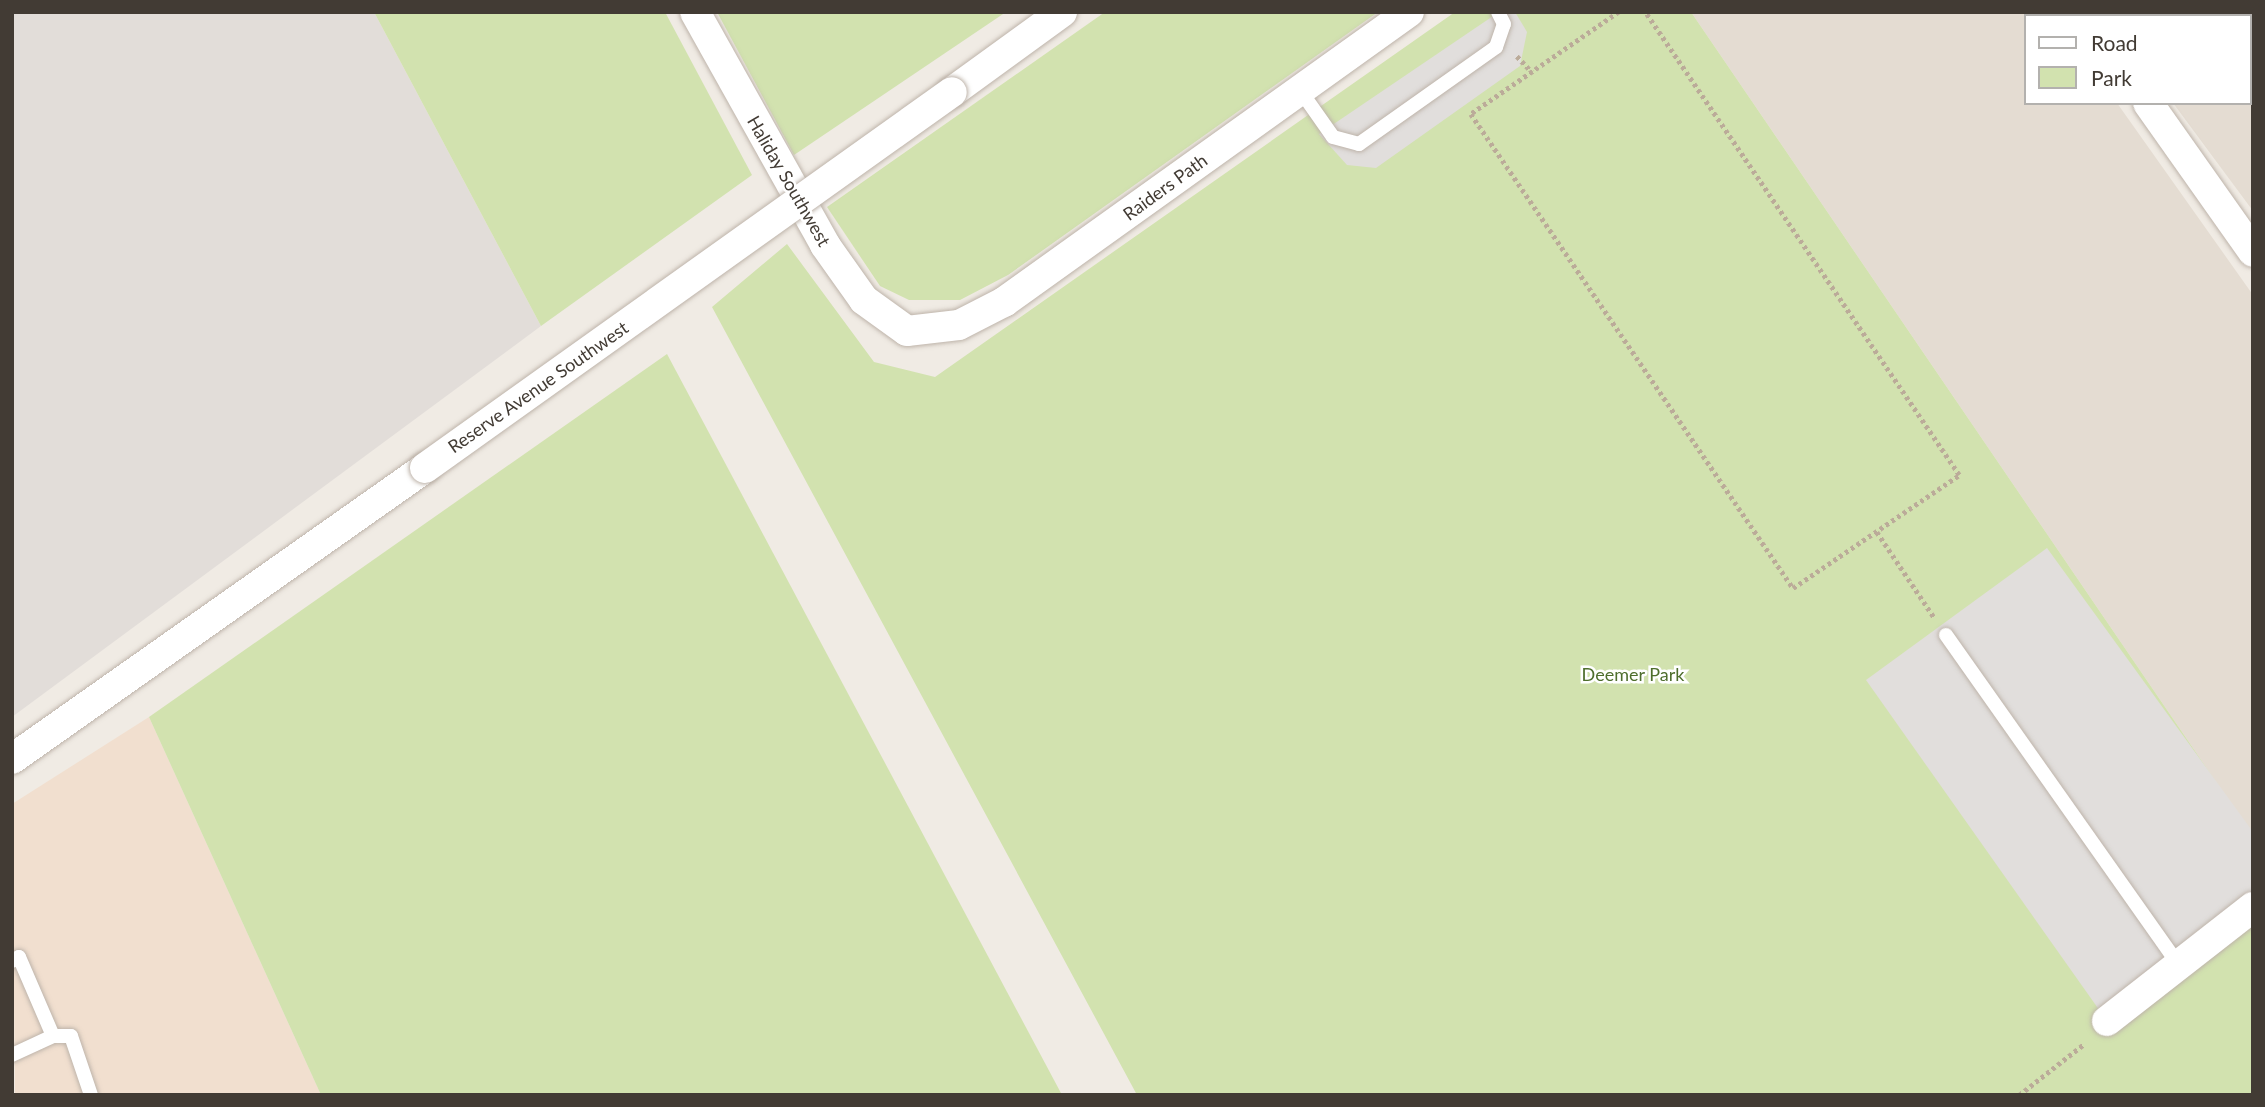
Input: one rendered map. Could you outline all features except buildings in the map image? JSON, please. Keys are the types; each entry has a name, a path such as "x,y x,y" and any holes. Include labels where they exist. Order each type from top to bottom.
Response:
{"street":[{"name":"Haliday Southwest","path":"695,12 825,245 864,300 907,331"},
{"name":"Reserve Avenue Southwest","path":"12,759 425,468 1062,12"},
{"name":"Raiders Path","path":"907,331 959,325 1004,302 1409,12"},
{"path":"2149,105 2253,252"},
{"path":"2107,1021 2177,963 2253,907"}],"lane":[{"path":"1300,90 1333,137 1359,144 1496,47 1504,24 1498,12"},
{"path":"1946,635 2177,963"},
{"path":"12,961 19,957 53,1036"},
{"path":"12,1055 53,1036 71,1036 91,1095"}],"path":[{"path":"1619,12 1471,114 1793,588 1959,475 1645,12"},
{"path":"1877,532 1946,635"},
{"path":"2018,1095 2107,1021"}],"shaded area":[{"path":"12,12 374,12 541,326 12,717"},
{"path":"1499,12 1515,12 1527,32 1520,66 1376,168 1347,165 1319,134"},
{"path":"1691,12 2052,12 2024,14 2024,105 2118,105 2253,295 2253,836"},
{"path":"2253,12 2253,211 2174,105 2251,105 2251,14 2226,14"},
{"path":"2047,548 2253,832 2253,907 2107,1021 1866,680"},
{"path":"149,717 321,1095 15,1095 12,804"}],"green space":[{"path":"374,12 665,12 752,175 541,326"},
{"path":"717,12 1006,12 794,155"},
{"path":"1105,12 1378,12 1008,275 960,300 909,300 880,286 827,207"},
{"name":"Deemer Park","path":"1455,12 1691,12 2253,836 2253,1095 1137,1095 712,307 787,244 874,362 935,377"},
{"path":"2108,12 2228,12 2226,14"},
{"path":"667,354 1062,1095 321,1095 149,717"}]}
